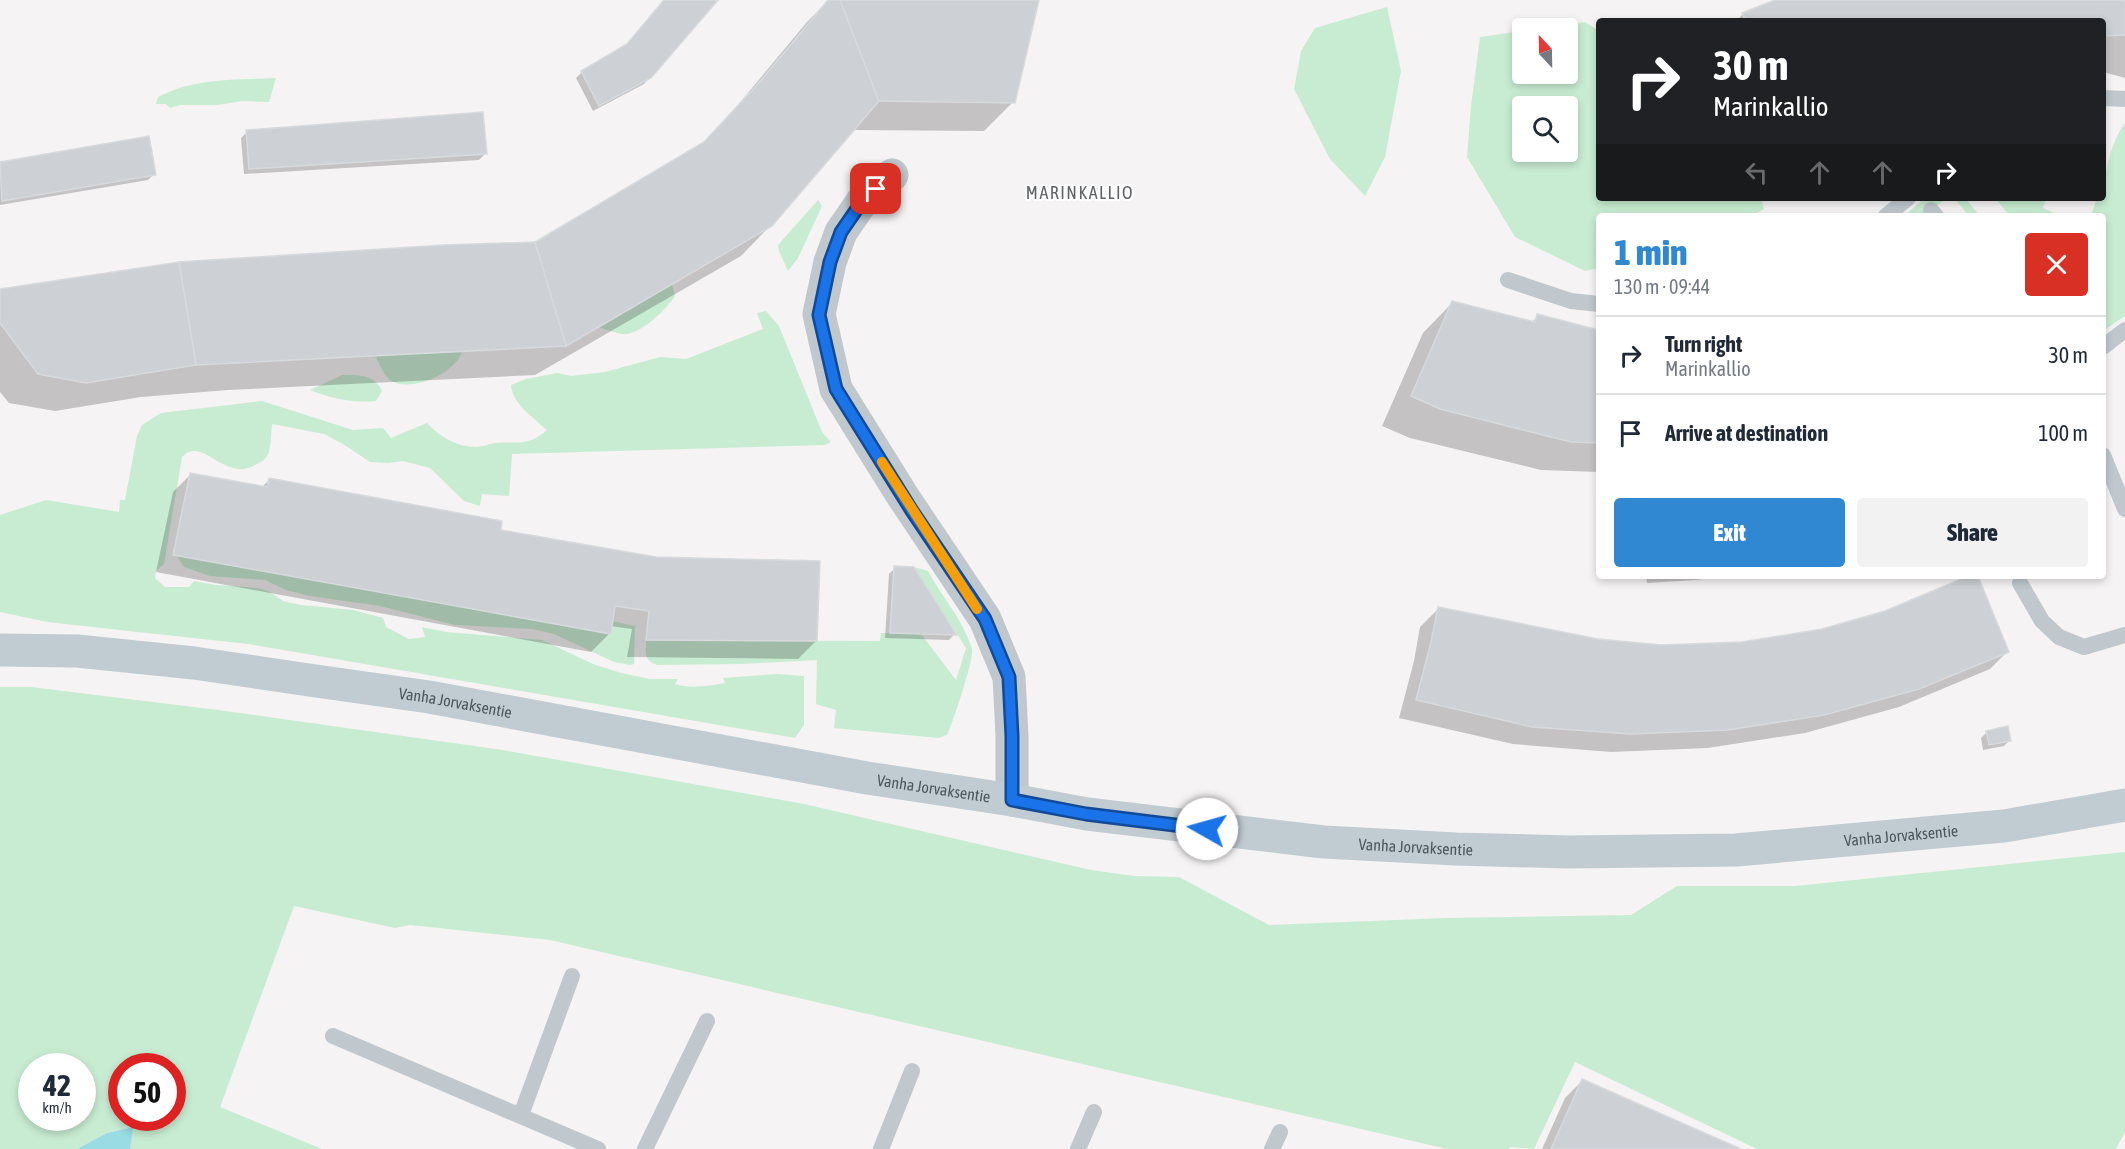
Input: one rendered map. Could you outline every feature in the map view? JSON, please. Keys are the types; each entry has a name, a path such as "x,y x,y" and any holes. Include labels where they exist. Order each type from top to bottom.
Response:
{"main road":[{"name":"Vanha Jorvaksentie","path":"0,650 77,651 194,663 429,697 867,778 1012,800 1086,814 1324,842 1568,852 1736,850 2004,826 2125,805"}],"street":[{"path":"892,175 861,203 841,232 830,262 819,315 836,389 902,495 985,619 1009,677 1012,800"}],"lane":[{"path":"2106,98 2125,99"},
{"path":"1890,213 1904,201"},
{"path":"1508,280 1571,302 1596,304"},
{"path":"2106,345 2125,330"},
{"path":"2106,462 2125,509"},
{"path":"2020,583 2042,621 2059,637 2084,647 2125,634"},
{"path":"521,1115 572,976"},
{"path":"645,1149 707,1021"},
{"path":"333,1036 598,1149"},
{"path":"881,1149 912,1071"},
{"path":"1078,1149 1094,1112"},
{"path":"1272,1149 1280,1132"}],"green space":[{"path":"1387,7 1401,71 1385,157 1365,196 1330,159 1294,89 1301,51 1315,28"},
{"path":"1585,22 1596,29 1596,201 1762,201 1764,209 1757,213 1596,213 1596,269 1585,271 1515,237 1467,157 1480,37 1512,32 1512,84 1578,84 1578,23"},
{"path":"276,78 269,102 243,101 218,105 180,105 170,108 166,104 156,104 158,97 186,86 216,81"},
{"path":"2125,123 2125,316 2106,329 2106,213 2092,213 2096,201 2106,201 2106,175 2109,159"},
{"path":"818,200 822,206 798,258 788,271 778,245"},
{"path":"1922,201 1943,201 1927,213 1908,213"},
{"path":"1956,201 1968,201 1978,213 1966,213"},
{"path":"1998,201 2045,201 2043,208 2054,213 2008,213"},
{"path":"672,284 675,296 671,302 654,320 640,329 623,334 598,327"},
{"path":"766,311 779,326 822,432 831,442 825,445 512,454 509,496 482,494 480,506 464,501 430,468 403,461 370,462 324,434 272,424 268,454 264,460 255,465 244,469 233,468 198,452 190,452 182,457 164,564 156,571 155,578 165,587 189,587 194,581 258,588 268,591 283,601 353,610 383,618 386,627 409,639 425,637 422,627 446,632 542,640 593,664 650,679 678,679 675,684 681,686 725,683 723,678 777,674 804,676 804,725 795,738 248,644 47,622 0,612 0,515 46,500 119,512 120,500 125,500 137,436 142,425 161,413 262,401 353,430 383,428 391,438 427,423 443,437 469,447 528,441 547,430 519,404 511,385 526,379 557,373 571,376 605,372 660,357 686,359 763,329 757,313"},
{"path":"462,351 458,359 442,374 420,383 409,384 398,384 390,380 383,372 375,355"},
{"path":"342,375 370,378 379,385 382,391 376,401 350,401 310,390"},
{"path":"176,555 610,634 612,621 635,626 634,664 614,662 554,634 532,629 455,625 380,606 310,596 286,590 265,580 210,576 184,567"},
{"path":"914,567 928,571 958,619 972,649 967,678 950,728 947,735 938,738 834,728 836,710 816,704 817,660 657,665 650,661 647,655 646,640 880,641 881,633 921,634 956,680 966,648"},
{"path":"0,687 31,687 218,710 503,750 804,804 1091,870 1134,876 1179,877 1269,925 1446,918 1631,915 1677,886 1795,886 2125,852 2125,1132 2116,1149 1757,1149 1575,1062 1534,1149 1510,1147 1509,1149 1447,1149 550,940 410,925 395,928 294,906 220,1107 322,1149 129,1149 131,1131 186,1131 186,1053 108,1053 108,1131 115,1131 107,1133 83,1146 82,1149 0,1149"}],"water":[{"path":"132,1131 130,1149 77,1149 107,1133"}],"building":[{"path":"664,0 718,0 651,78 599,106 581,71 627,44"},
{"path":"828,0 840,0 879,101 772,226 566,346 535,242 704,142 757,85"},
{"path":"840,0 1039,0 1015,103 879,101"},
{"path":"1775,0 2125,0 2125,35 2106,36 2106,18 1744,18 1742,13"},
{"path":"483,112 487,154 249,169 246,130"},
{"path":"149,136 156,175 2,201 0,162"},
{"path":"535,242 566,346 196,365 179,262 444,245"},
{"path":"179,262 196,365 86,383 38,374 0,323 0,289"},
{"path":"1452,301 1535,322 1537,314 1596,329 1596,443 1571,442 1440,409 1411,396"},
{"path":"190,473 267,487 269,478 502,521 501,530 656,557 820,561 817,641 646,640 649,611 615,606 611,634 173,555"},
{"path":"894,566 914,567 957,635 890,633"},
{"path":"1961,579 1979,579 2009,652 1919,689 1824,715 1728,730 1630,734 1532,727 1416,700 1438,607 1598,639 1661,645 1742,642 1822,629 1885,611"},
{"path":"2008,726 2011,741 1989,745 1986,731"},
{"path":"1582,1079 1741,1149 1551,1149"}],"slow traffic":[{"path":"882,462 977,609"}],"district":[{"name":"MARINKALLIO","path":"1080,192"}],"route":[{"path":"876,189 861,203 841,232 830,262 819,315 836,389 912,511 985,619 1009,677 1012,800 1086,814 1207,829"}]}
